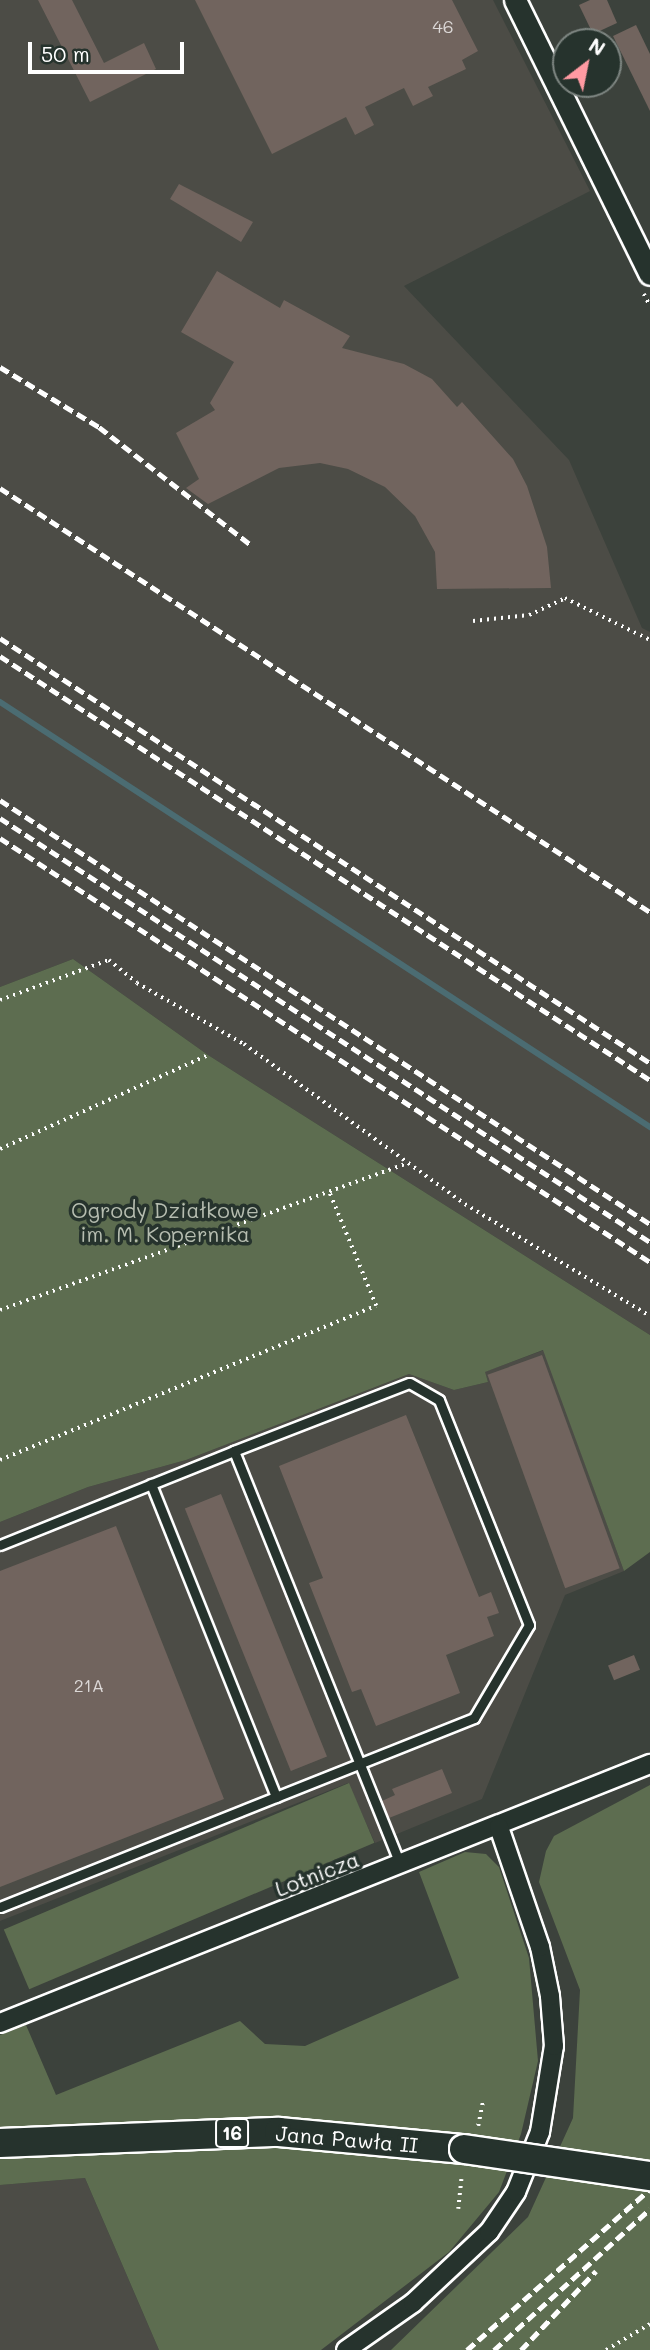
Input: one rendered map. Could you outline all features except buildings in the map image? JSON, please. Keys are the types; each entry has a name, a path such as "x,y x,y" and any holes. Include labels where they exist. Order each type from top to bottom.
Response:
{"main road":[{"name":"Jana Pawła II","path":"0,2143 279,2132 471,2141 650,2176"}],"street":[{"path":"515,0 650,274"},
{"name":"Lotnicza","path":"0,2023 499,1827 650,1764"},
{"path":"346,2350 413,2303 489,2232 516,2192 540,2132 554,2046 550,1996 540,1947 499,1827"}],"lane":[{"path":"0,1545 409,1384 439,1400 529,1625 474,1718 0,1907"},
{"path":"234,1451 401,1866"},
{"path":"151,1484 276,1797"}],"path":[{"path":"473,621 529,615 565,598 650,640"},
{"path":"0,1000 87,963 109,960 137,984 244,1044 406,1164 650,1316"},
{"path":"0,1149 208,1055"},
{"path":"0,1310 406,1164"},
{"path":"0,1460 376,1306 329,1192"},
{"path":"471,2141 483,2101"},
{"path":"458,2209 461,2179"},
{"path":"606,2350 650,2324"}],"shaded area":[{"path":"0,0 493,0 590,191 404,286 569,460 642,628 650,632 650,1335 208,1055 73,959 0,987"},
{"path":"544,1350 624,1571 565,1595 482,1799 375,1843 348,1783 0,1921 0,1522 88,1487 186,1460 409,1374 454,1390 488,1382 484,1372"},
{"path":"85,2178 159,2350 0,2350 0,2185"}],"green space":[{"name":"Ogrody Działkowe im. M. Kopernika","path":"73,959 208,1055 650,1335 650,1552 624,1571 543,1350 485,1372 488,1382 454,1390 409,1374 186,1460 88,1487 0,1522 0,987"},
{"path":"349,1783 374,1843 29,1989 4,1930"},
{"path":"650,1785 650,2350 391,2350 528,2217 573,2118 580,1990 539,1882 546,1851 554,1836"},
{"path":"465,1852 486,1854 499,1867 529,1958 538,2061 521,2134 499,2192 449,2252 321,2350 159,2350 85,2178 0,2185 0,2035 26,2025 56,2095 240,2021 265,2044 305,2046 459,1978 419,1872"}],"waterway":[{"path":"0,702 650,1127"}],"railway":[{"path":"0,367 99,427 251,545"},
{"path":"0,488 650,912"},
{"path":"0,638 650,1063"},
{"path":"0,656 650,1080"},
{"path":"0,800 650,1224"},
{"path":"0,818 650,1242"},
{"path":"0,838 650,1262"},
{"path":"467,2350 650,2189"},
{"path":"494,2350 650,2209"},
{"path":"521,2350 596,2271"}]}
